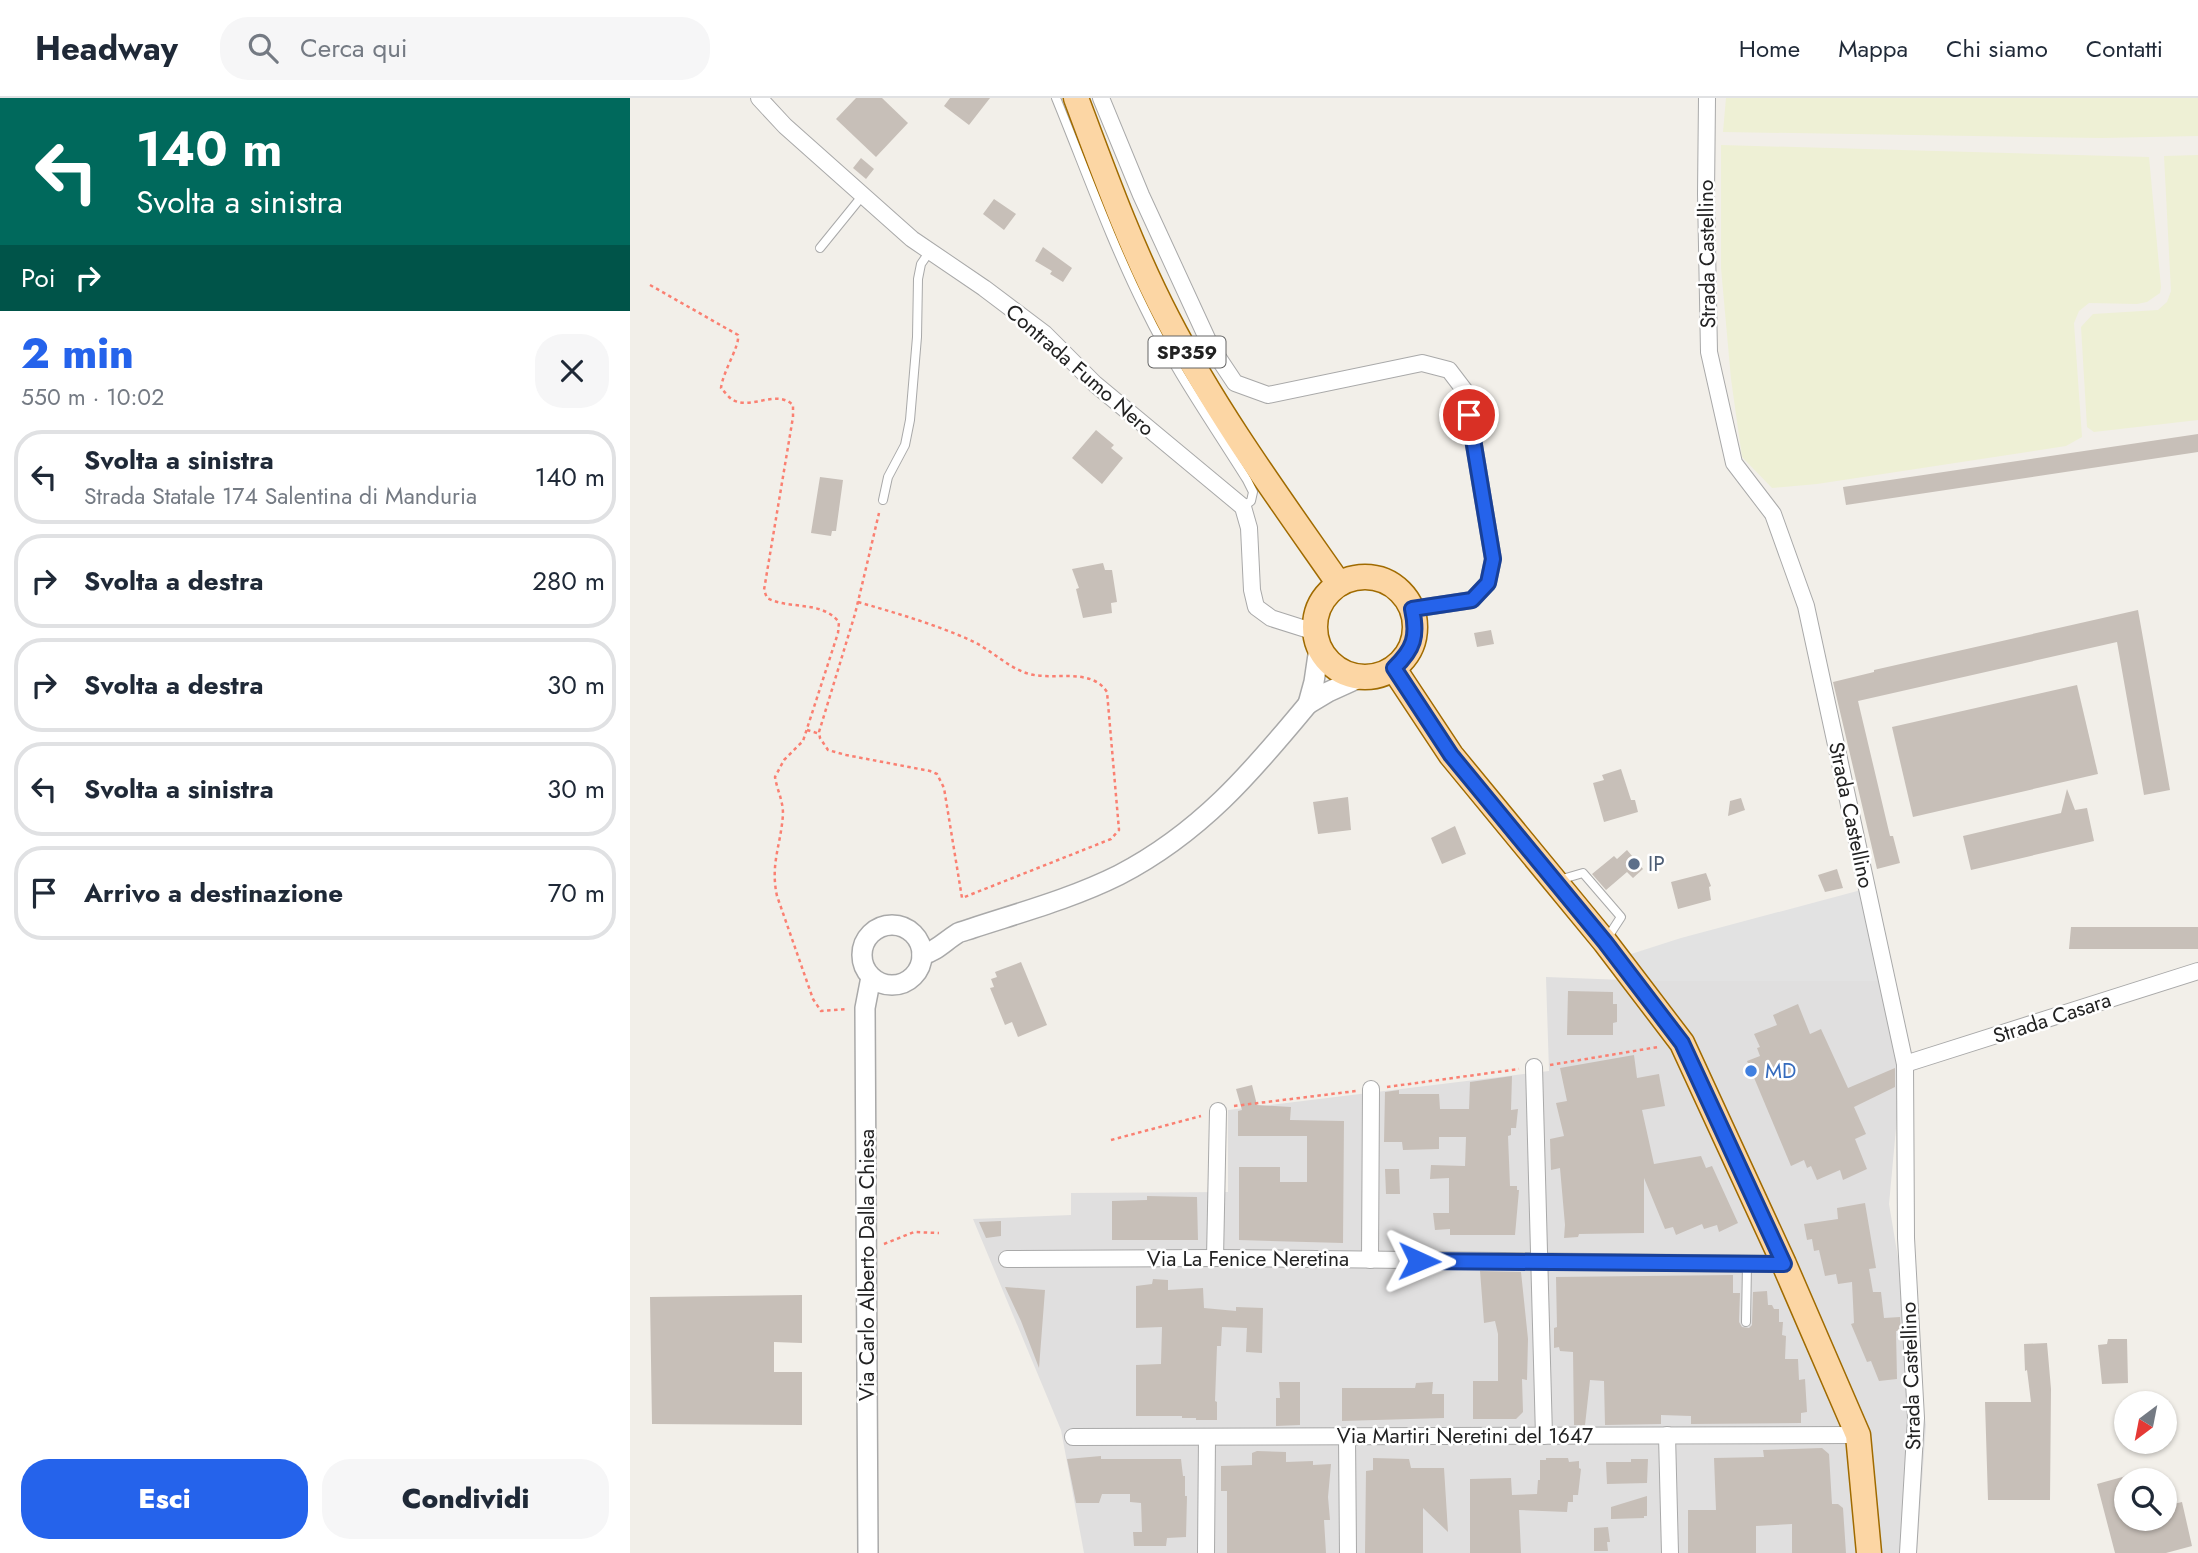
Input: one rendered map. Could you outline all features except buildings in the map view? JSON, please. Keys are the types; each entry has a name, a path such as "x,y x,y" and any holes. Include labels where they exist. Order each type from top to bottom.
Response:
{"main road":[{"name":"SP359","path":"1076,98 1124,224 1168,320 1246,450 1339,584"},
{"path":"1367,576 1381,579 1405,596 1412,609 1416,625 1413,642 1406,657 1394,668 1378,676 1361,677 1344,673 1330,663 1317,640 1315,618 1320,604 1339,584 1352,578 1367,576"},
{"path":"1394,668 1451,755 1605,942 1682,1043 1784,1264 1857,1435 1870,1553"}],"street":[{"name":"Contrada Fumo Nero","path":"759,98 785,126 912,239 1045,334 1104,391 1243,507"},
{"path":"1101,98 1141,195 1211,347 1235,383 1268,395 1422,363 1448,370 1465,391 1493,559 1488,583 1472,600 1412,609"},
{"name":"Strada Castellino","path":"1707,98 1709,352 1734,463 1773,513 1805,606 1905,1064 1906,1238 1916,1418 1908,1553"},
{"path":"1243,507 1249,528 1252,590 1256,607 1271,618 1317,640 1314,682 1308,704"},
{"path":"872,977 880,983 900,984 909,980 920,965 918,946 933,952 958,933 1071,896 1118,875 1159,852 1223,801 1258,765 1308,704 1328,691 1361,677"},
{"name":"Via Carlo Alberto Dalla Chiesa","path":"868,1553 865,1008 872,977 865,970 862,951 871,933 889,925 908,930 918,946"},
{"name":"Strada Casara","path":"1905,1064 2198,971"},
{"path":"1534,1067 1544,1436"},
{"path":"1370,1260 1371,1089"},
{"path":"1215,1258 1218,1111"},
{"name":"Via La Fenice Neretina","path":"1007,1259 1215,1258 1784,1264"},
{"path":"1667,1435 1670,1553"},
{"name":"Via Martiri Neretini del 1647","path":"1073,1437 1857,1435"},
{"path":"1347,1436 1348,1553"},
{"path":"1206,1553 1207,1437"}],"lane":[{"path":"1056,98 1120,258 1145,312 1253,492 1251,501 1243,507"},
{"path":"820,248 863,195"},
{"path":"883,499 888,477 905,444 910,420 917,337 918,279 921,264 930,250"},
{"path":"1746,1322 1747,1264"}],"path":[{"path":"650,285 738,335 739,342 723,377 721,388 733,400 748,402 780,399 793,405 764,590 767,598 777,604 823,610 834,615 839,622 838,633 803,741 784,760 775,777 782,794 783,815 774,863 774,880 777,896 813,999 821,1011 865,1008"},
{"path":"858,602 933,624 974,641 1028,674 1092,679 1102,684 1109,702 1119,830 1111,839 962,898 944,788 937,774 846,755 828,750 823,745 820,734 858,602 883,499"},
{"path":"807,730 820,734"},
{"path":"1111,1140 1227,1107 1534,1067 1682,1043"},
{"path":"867,1251 914,1232 939,1233"}],"shaded area":[{"path":"1861,890 1886,981 1650,981 1628,955 1681,938"},
{"path":"1546,977 1650,981 1886,981 1900,1085 1889,1204 1926,1425 1917,1553 1084,1553 1061,1430 973,1219 1071,1215 1071,1193 1228,1192 1228,1110 1549,1071"}],"green space":[{"path":"1726,98 2198,98 2198,136 2102,138 1723,132"},
{"path":"1721,145 2149,157 2160,293 2147,302 2089,303 2079,311 2074,323 2082,437 2066,446 1817,484 1772,488 1742,457 1731,379 1721,268"},
{"path":"2198,155 2198,420 2094,432 2087,427 2081,327 2093,314 2158,310 2167,302 2171,291 2164,156"}],"place":[{"name":"IP","path":"1634,864"},
{"name":"MD","path":"1751,1071"}],"route":[{"path":"1419,1261 1784,1264 1682,1043 1605,942 1451,755 1394,668 1406,657 1413,642 1416,625 1412,609 1472,600 1488,583 1493,559 1469,415"}]}
